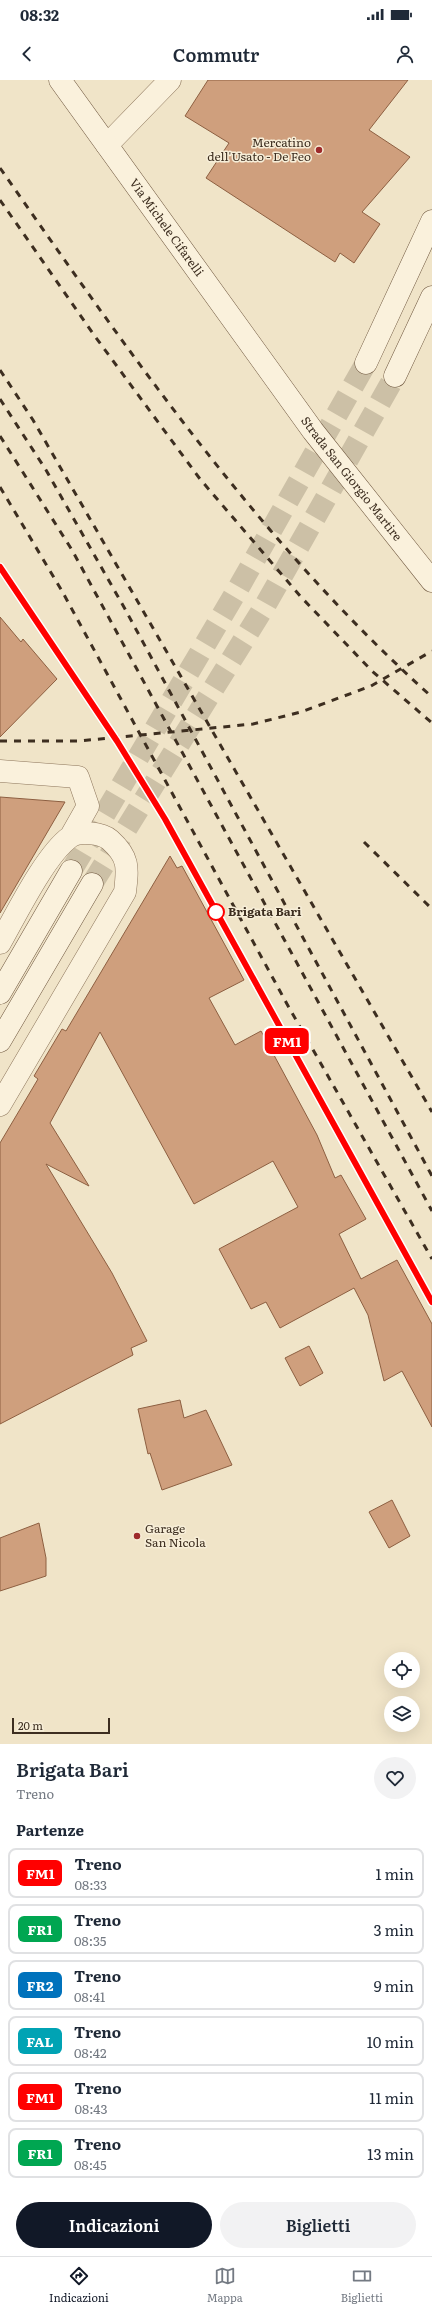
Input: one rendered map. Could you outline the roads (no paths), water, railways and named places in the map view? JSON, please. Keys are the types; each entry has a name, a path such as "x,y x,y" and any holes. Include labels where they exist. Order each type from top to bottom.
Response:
{"main road":[{"name":"Via Michele Cifarelli","path":"60,80 273,376"},
{"path":"108,145 170,80"},
{"path":"366,363 432,221"},
{"path":"395,376 432,297"},
{"name":"Strada San Giorgio Martire","path":"273,376 432,581"},
{"path":"0,771 78,778 88,806 71,836 52,854 0,943"},
{"path":"0,1105 125,892 128,867 122,851 107,837 89,833 71,836"},
{"path":"0,993 71,871"},
{"path":"0,1041 92,884"}],"tunnel":[{"path":"71,871 239,587 366,363"},
{"path":"92,884 266,604 395,376"}],"railway":[{"path":"0,168 149,377 255,512 311,576 370,638 432,697"},
{"path":"0,200 94,335 200,479 301,597 372,671 432,723"},
{"path":"0,370 33,420 432,1112"},
{"path":"0,399 46,470 125,609 432,1176"},
{"path":"0,436 72,550 432,1211"},
{"path":"0,487 62,591 287,1004 432,1259"},
{"path":"0,567 117,741 165,819 432,1302"},
{"path":"0,741 79,741 253,724 301,712 371,686 432,651"},
{"path":"364,842 432,909"}],"train":[{"name":"FM1","path":"0,567 117,741 165,819 432,1302"}],"place":[{"name":"Mercatino dell'Usato - De Feo","path":"319,150"},
{"name":"Brigata Bari","path":"216,912"},
{"name":"Garage San Nicola","path":"137,1536"}]}
